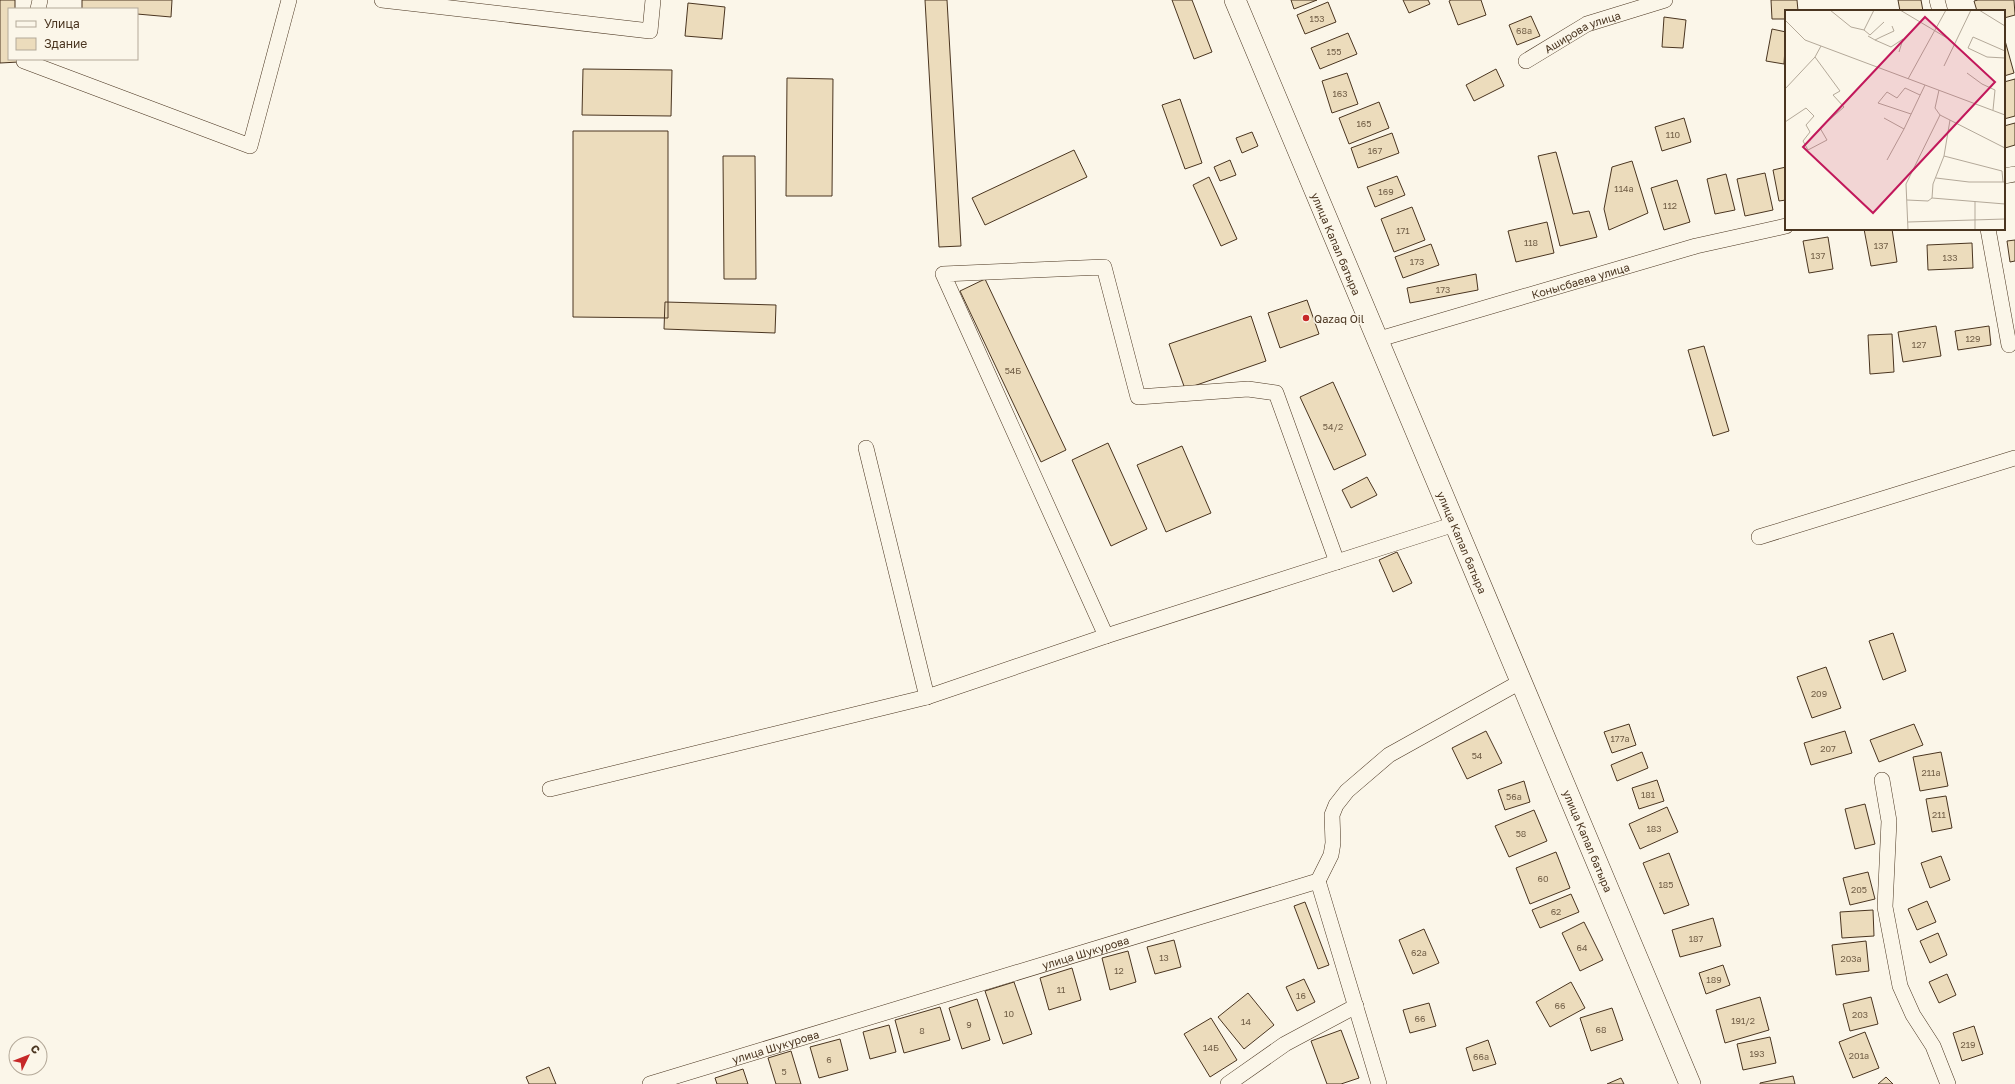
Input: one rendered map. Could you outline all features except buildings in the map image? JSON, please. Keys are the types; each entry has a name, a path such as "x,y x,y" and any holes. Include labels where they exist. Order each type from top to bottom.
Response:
{"main road":[{"name":"улица Капал батыра","path":"1234,0 1376,340 1522,681 1690,1084"}],"street":[{"path":"24,60 250,146 289,0"},
{"path":"382,0 650,31 653,0"},
{"name":"Аширова улица","path":"1526,61 1587,24 1665,0"},
{"path":"1938,0 1940,10"},
{"path":"2005,176 2015,174"},
{"name":"Конысбаева улица","path":"1376,340 1696,246 1785,226"},
{"path":"1988,230 2010,345"},
{"path":"1106,636 943,274 1104,266 1138,397 1248,389 1276,393 1337,562"},
{"path":"866,448 927,697"},
{"path":"1759,537 2015,458"},
{"path":"550,789 927,697 1106,636 1455,524"},
{"path":"1379,1084 1318,881 1331,855 1333,843 1332,815 1336,805 1346,791 1389,755 1522,681"},
{"path":"1882,780 1889,821 1885,907 1900,986 1913,1015 1933,1046 1948,1084"},
{"name":"улица Шукурова","path":"650,1084 1318,881"},
{"path":"1228,1084 1285,1044 1356,1006"}],"place":[{"name":"Qazaq Oil","path":"1306,318"}]}
